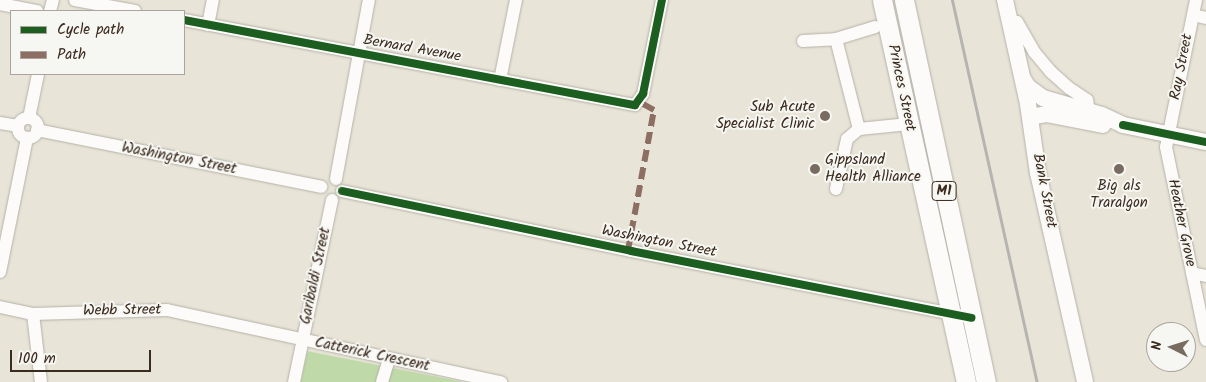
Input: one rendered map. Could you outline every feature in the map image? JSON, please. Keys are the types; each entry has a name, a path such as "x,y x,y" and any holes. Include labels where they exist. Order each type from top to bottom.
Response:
{"highway":[{"name":"Princes Street","path":"882,0 966,382"},
{"name":"Princes Street","path":"904,0 986,382"}],"main road":[{"name":"Bank Street","path":"995,0 1031,107 1038,173 1085,382"},
{"path":"1005,0 1022,79 1032,90 1031,107"},
{"path":"1031,107 1089,111 1123,125"},
{"path":"1031,107 1046,114 1105,125 1123,125 1206,142"}],"street":[{"path":"75,0 130,10"},
{"path":"208,25 213,0"},
{"path":"336,179 369,0"},
{"path":"500,80 516,0"},
{"name":"Bernard Avenue","path":"185,20 359,54 368,53 636,105 643,94 662,0"},
{"name":"Ray Street","path":"1169,134 1196,0"},
{"path":"0,4 32,10"},
{"path":"1193,15 1206,18"},
{"path":"1010,21 1017,22 1035,53 1051,72 1069,88 1087,100 1089,111"},
{"path":"803,41 836,39 874,27"},
{"path":"836,39 859,128"},
{"path":"29,118 38,75"},
{"path":"18,126 20,122 29,118"},
{"path":"0,272 32,134 34,121 29,118"},
{"path":"0,123 18,126"},
{"path":"836,189 847,139 859,128 909,124"},
{"path":"18,126 22,136 32,134"},
{"name":"Washington Street","path":"32,134 321,187"},
{"name":"Heather Grove","path":"1169,134 1166,141 1166,155 1206,340"},
{"path":"336,179 341,184 342,191 339,197 332,200 325,197 321,187 325,180 336,179"},
{"name":"Washington Street","path":"342,191 971,318"},
{"name":"Garibaldi Street","path":"294,382 332,200"},
{"path":"1192,273 1206,276"},
{"name":"Webb Street","path":"0,307 33,314 167,310 302,341"},
{"path":"33,314 41,382"},
{"name":"Catterick Crescent","path":"302,341 501,382"},
{"path":"382,382 389,359"}],"green space":[{"path":"307,351 463,382 301,382"}],"railway":[{"path":"952,0 1037,382"}],"marked path":[{"path":"628,250 654,110 638,101"}],"cycle path":[{"path":"185,20 635,105 643,94 662,0"},
{"path":"1123,125 1206,142"},
{"path":"342,191 631,251 971,318"}],"place":[{"name":"Sub Acute Specialist Clinic","path":"825,116"},
{"name":"Gippsland Health Alliance","path":"815,169"},
{"name":"Big als Traralgon","path":"1119,169"}]}
